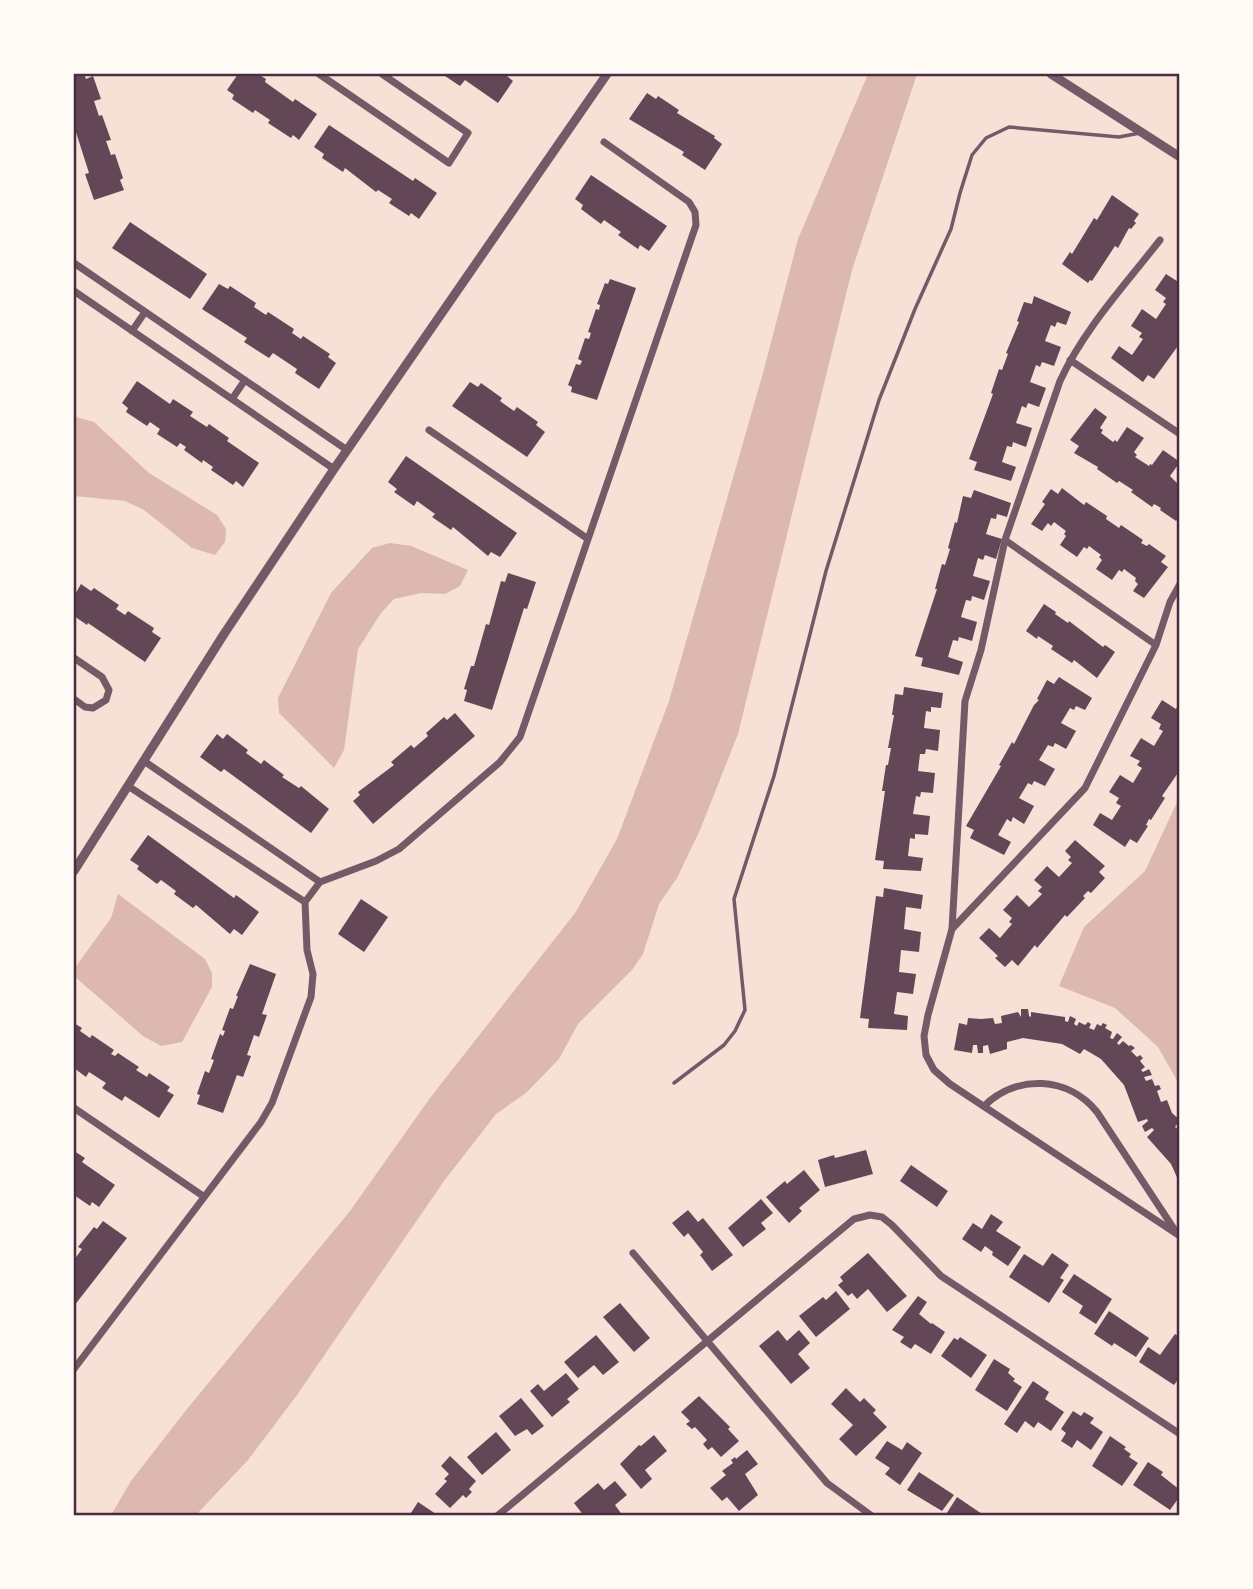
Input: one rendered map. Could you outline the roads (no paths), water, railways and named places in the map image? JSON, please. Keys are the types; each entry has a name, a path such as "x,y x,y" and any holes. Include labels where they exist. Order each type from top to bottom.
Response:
{"street":[{"path":"319,74 449,163 468,133 382,74"},
{"path":"74,871 224,634 334,468 607,74"},
{"path":"1051,74 1180,157"},
{"path":"74,1369 267,1112 312,997 313,974 306,938 305,902 320,882 376,861 399,849 500,762 514,746 524,727 696,225 695,212 689,202 604,142"},
{"path":"1160,240 1084,337 1070,360 1060,381 1005,540 981,650 965,701 952,929 924,1036 926,1055 942,1077 1179,1235"},
{"path":"74,263 347,450"},
{"path":"74,291 334,468"},
{"path":"132,331 145,312"},
{"path":"1070,360 1180,434"},
{"path":"232,398 245,380"},
{"path":"429,430 588,539"},
{"path":"1005,540 1156,645"},
{"path":"952,929 1085,788 1156,645 1170,602 1180,584"},
{"path":"74,658 102,677 108,686 106,700 101,705 85,707 74,699"},
{"path":"144,761 320,882"},
{"path":"128,786 305,902"},
{"path":"984,1106 1000,1092 1027,1084 1056,1084 1075,1093 1097,1112 1179,1235"},
{"path":"74,1108 203,1196"},
{"path":"496,1516 854,1219 865,1215 876,1216 892,1224 941,1276 1180,1434"},
{"path":"633,1252 827,1483 872,1516"}],"lane":[{"path":"674,1083 724,1045 735,1031 745,1010 734,899 774,776 827,571 879,400 915,309 951,229 972,155 986,138 1009,127 1119,137 1142,132"}]}
